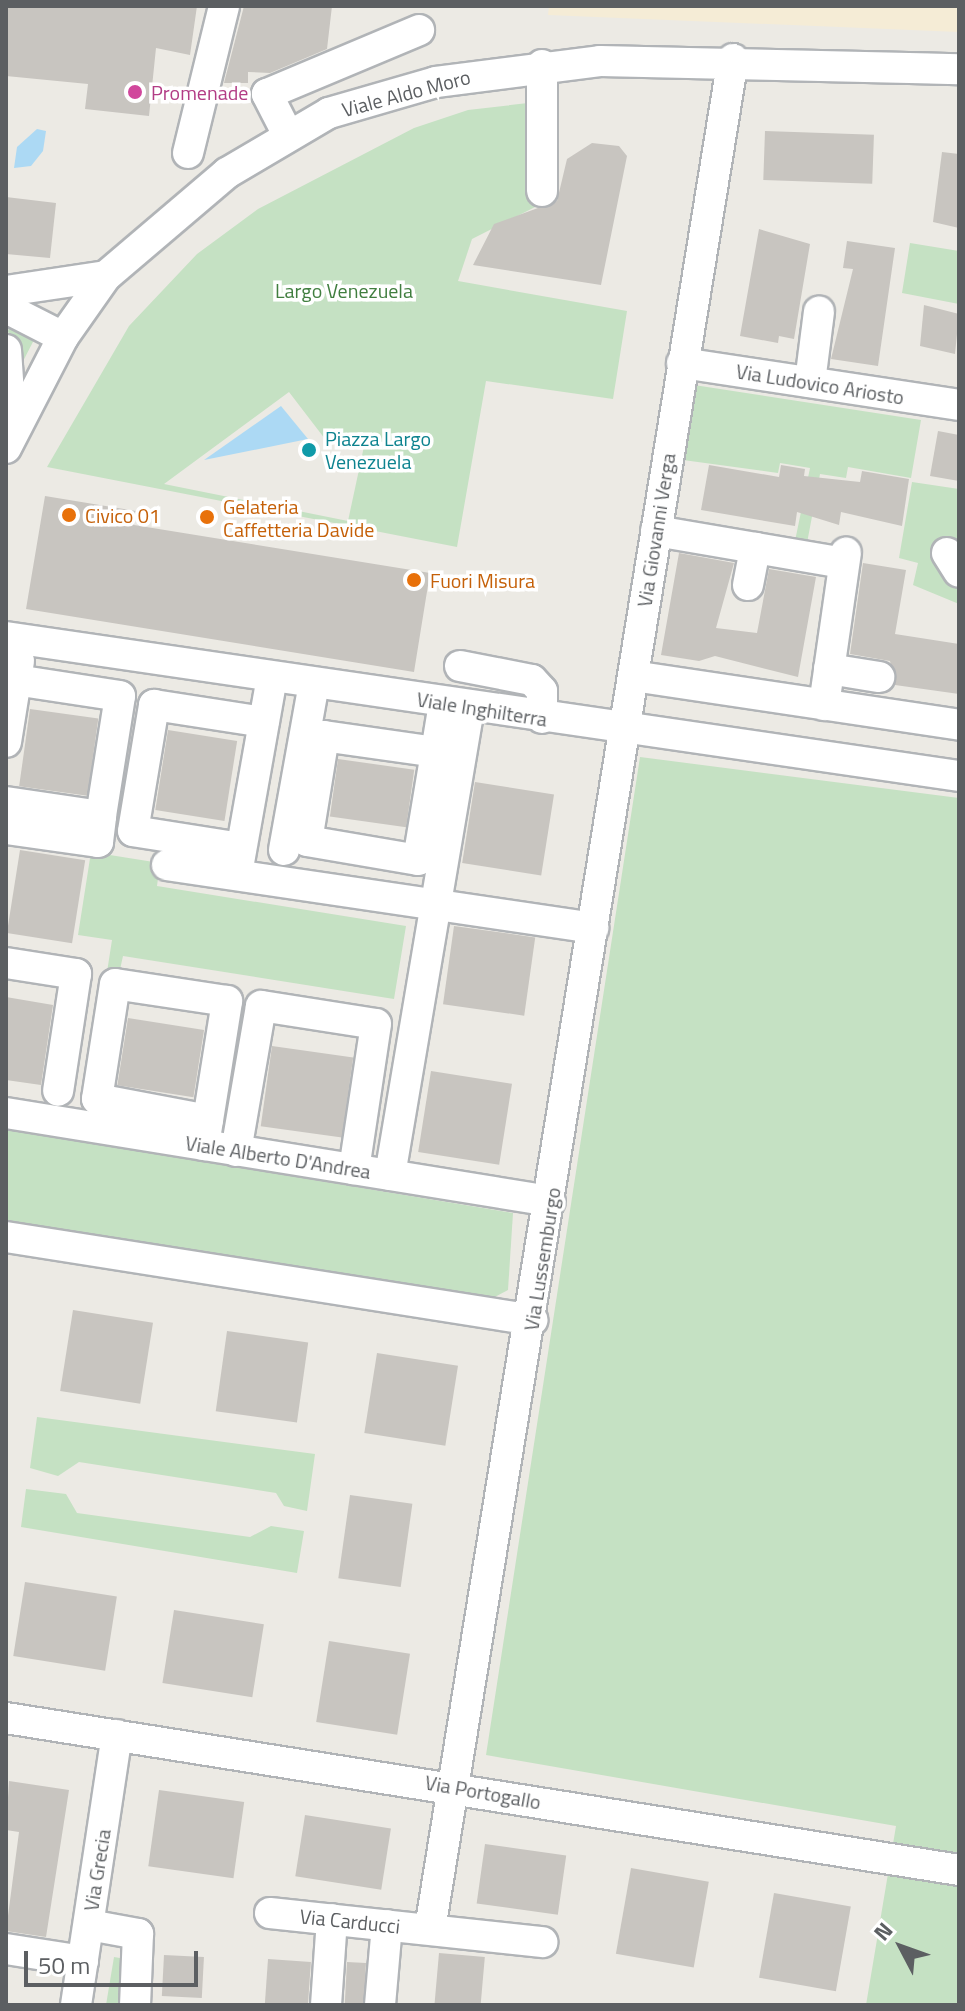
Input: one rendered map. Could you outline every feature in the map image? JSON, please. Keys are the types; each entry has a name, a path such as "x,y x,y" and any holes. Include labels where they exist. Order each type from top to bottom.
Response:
{"street":[{"path":"212,185 184,148 224,6"},
{"path":"287,133 267,94 419,30"},
{"name":"Viale Aldo Moro","path":"8,442 63,337 106,276 212,185 287,133 398,92 542,65 733,59 959,69"},
{"name":"Via Giovanni Verga","path":"624,730 733,59"},
{"path":"542,65 542,191"},
{"path":"6,291 106,276"},
{"path":"6,308 63,337"},
{"path":"810,382 819,312"},
{"path":"6,350 14,386 8,442"},
{"name":"Via Ludovico Ariosto","path":"682,363 959,405"},
{"path":"656,531 755,548 839,557 824,705"},
{"path":"748,585 755,548"},
{"path":"6,742 16,680 14,638"},
{"name":"Viale Inghilterra","path":"14,638 624,730 959,776"},
{"path":"460,666 532,680 542,691 542,718"},
{"path":"829,669 879,677"},
{"path":"633,676 959,725"},
{"path":"237,878 272,677"},
{"path":"6,829 98,842 120,696 16,680"},
{"path":"284,850 314,683"},
{"path":"241,848 133,831 154,705 264,722"},
{"path":"436,752 324,736 307,841 418,860 436,752 457,705"},
{"path":"390,1175 436,906 457,705"},
{"name":"Via Lussemburgo","path":"452,1787 533,1320 624,730"},
{"path":"6,802 101,816"},
{"path":"167,865 237,878 593,928"},
{"path":"6,963 76,974 58,1091"},
{"path":"227,1001 206,1132 97,1099 115,984 261,1006 376,1024 354,1169"},
{"path":"236,1151 261,1006"},
{"name":"Viale Alberto D'Andrea","path":"6,1113 206,1132 236,1151 550,1201"},
{"path":"6,1237 533,1320"},
{"name":"Via Portogallo","path":"6,1718 959,1870"},
{"name":"Via Grecia","path":"76,2005 117,1735"},
{"name":"Via Carducci","path":"270,1913 437,1930 452,1787"},
{"path":"326,2005 332,1919"},
{"path":"89,1925 138,1934 135,2005"},
{"path":"380,2005 387,1925"},
{"path":"437,1930 542,1942"},
{"path":"6,1949 83,1961"}],"green space":[{"name":"Largo Venezuela","path":"537,102 539,205 472,239 458,281 627,311 613,399 486,381 457,547 47,467 129,326 197,254 258,209 414,128 468,110","holes":["289,392 325,439 366,437 348,521 164,484"]},
{"path":"910,243 959,251 959,304 902,293"},
{"path":"11,323 36,336 19,369 8,331"},
{"path":"694,385 921,420 911,478 848,467 846,478 820,474 807,543 795,541 810,468 780,463 778,473 683,460"},
{"path":"912,482 959,489 959,604 913,585 918,563 899,558"},
{"path":"640,757 959,798 959,2005 866,2005 896,1826 486,1755"},
{"path":"91,852 160,863 157,886 406,926 394,999 123,956 119,974 107,972 112,940 78,935"},
{"path":"6,1129 513,1213 508,1290 491,1299 6,1220"},
{"path":"37,1417 315,1454 307,1511 284,1506 276,1493 79,1462 58,1476 30,1468"},
{"path":"26,1489 66,1494 77,1513 250,1537 271,1526 304,1531 297,1573 21,1527"},
{"path":"114,1957 120,1958 119,2005 106,2005"}],"sand":[{"path":"549,6 959,6 959,32 548,15"}],"water":[{"path":"37,129 46,131 43,151 31,166 14,168 17,147"},
{"path":"281,406 308,439 204,460"}],"building":[{"path":"6,6 197,6 190,55 156,48 149,116 85,109 88,84 6,76"},
{"path":"244,6 332,6 327,49 270,73 248,72 248,83 224,83"},
{"path":"765,131 874,135 872,184 763,180"},
{"path":"592,143 619,146 627,156 601,285 473,265 494,224 557,201 567,159"},
{"path":"942,152 959,154 959,228 933,222"},
{"path":"6,197 56,203 50,258 6,254"},
{"path":"759,229 810,244 794,339 779,336 778,343 740,336"},
{"path":"847,241 895,248 878,366 831,359 853,269 843,268"},
{"path":"924,305 959,314 955,354 920,346"},
{"path":"938,431 959,435 959,481 930,476"},
{"path":"709,465 779,477 781,465 805,469 804,476 860,482 862,471 909,479 902,526 841,512 839,525 797,512 795,526 701,510"},
{"path":"45,496 136,511 134,525 430,573 414,672 26,609"},
{"path":"679,553 734,563 716,628 757,633 769,569 816,577 798,677 715,656 699,661 661,655"},
{"path":"863,563 906,570 895,634 959,644 959,694 895,685 890,661 850,654"},
{"path":"30,709 98,719 87,796 19,786"},
{"path":"168,730 237,741 224,821 155,810"},
{"path":"338,759 414,770 406,827 330,816"},
{"path":"475,782 554,795 541,876 462,863"},
{"path":"20,850 85,860 72,943 7,933"},
{"path":"454,926 535,937 524,1016 443,1004"},
{"path":"6,997 53,1005 41,1085 6,1080"},
{"path":"128,1018 204,1030 193,1097 117,1085"},
{"path":"272,1046 353,1057 342,1138 261,1126"},
{"path":"431,1071 512,1084 499,1165 418,1152"},
{"path":"73,1310 153,1323 140,1404 60,1391"},
{"path":"227,1331 308,1342 297,1423 216,1411"},
{"path":"377,1353 458,1366 445,1446 364,1433"},
{"path":"350,1495 412,1504 401,1587 338,1578"},
{"path":"25,1582 117,1597 105,1671 13,1656"},
{"path":"174,1610 264,1624 252,1697 162,1683"},
{"path":"329,1641 410,1654 397,1735 316,1722"},
{"path":"9,1781 69,1790 46,1937 6,1931 19,1832 6,1830"},
{"path":"159,1790 244,1802 233,1878 148,1866"},
{"path":"305,1815 391,1829 381,1890 295,1876"},
{"path":"485,1844 566,1855 558,1915 477,1903"},
{"path":"631,1868 709,1882 694,1967 616,1954"},
{"path":"774,1893 851,1907 836,1991 759,1978"},
{"path":"439,1953 485,1957 481,2005 434,2005"},
{"path":"164,1955 204,1957 202,1998 162,1996"},
{"path":"268,1959 311,1962 308,2005 265,2003"},
{"path":"347,1962 366,1963 364,2005 345,2005"}],"place":[{"name":"Promenade","path":"135,92"},
{"name":"Piazza Largo Venezuela","path":"309,450"},
{"name":"Civico 01","path":"69,515"},
{"name":"Gelateria Caffetteria Davide","path":"207,517"},
{"name":"Fuori Misura","path":"414,580"}]}
